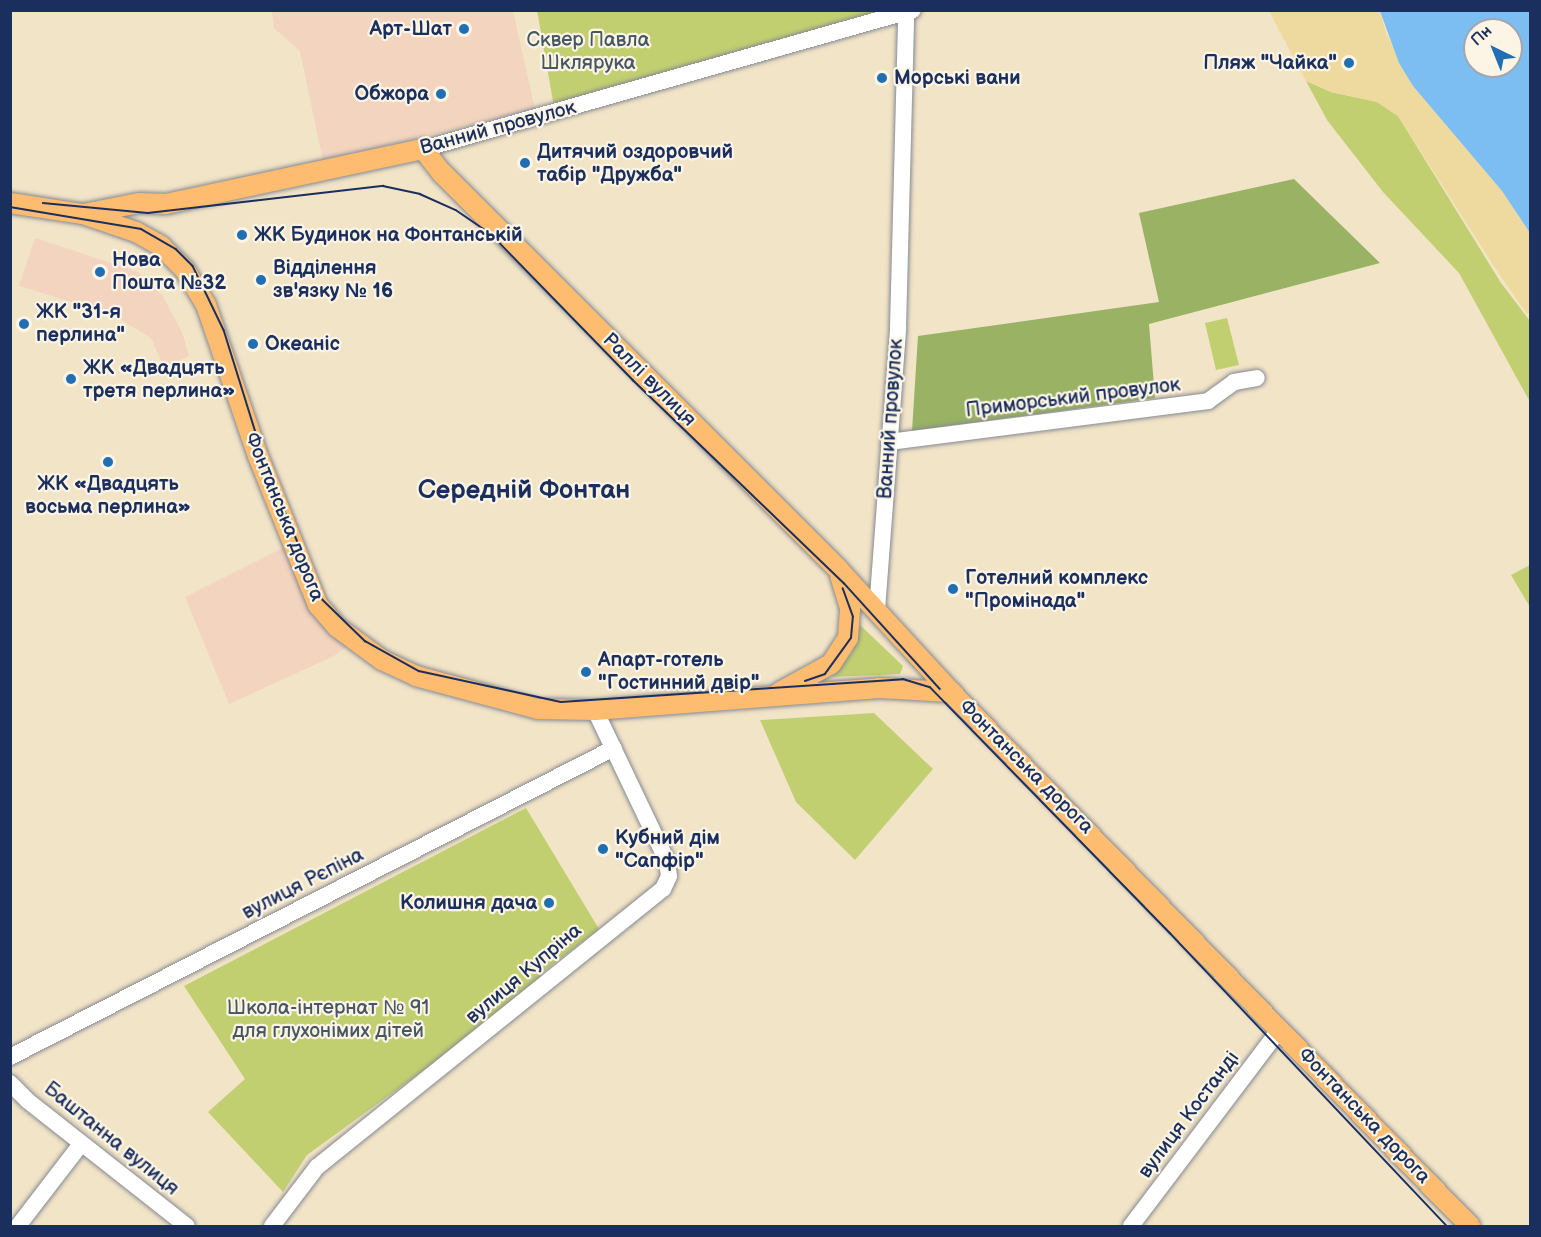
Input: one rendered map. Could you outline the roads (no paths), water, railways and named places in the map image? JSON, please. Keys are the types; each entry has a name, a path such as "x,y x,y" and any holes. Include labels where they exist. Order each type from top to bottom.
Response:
{"main road":[{"name":"Ванний провулок","path":"83,214 139,203 166,204 423,149"},
{"name":"Раллі вулиця","path":"423,149 441,172 838,569 951,692"},
{"name":"Фонтанська дорога","path":"10,203 83,214 151,240 185,270 206,305 266,477 318,605 337,627 359,646 416,676 538,709 595,710 767,699 879,688 951,692 1470,1227"},
{"path":"151,240 144,224 146,216 166,204"},
{"path":"767,699 831,664 848,638 850,608 838,569"}],"street":[{"name":"Ванний провулок","path":"423,149 910,12 898,328 877,610"},
{"name":"Приморський провулок","path":"889,442 1208,401 1234,382 1257,378"},
{"name":"вулиця Купріна","path":"272,1227 317,1167 663,889 669,876 667,861 595,710"},
{"name":"вулиця Рєпіна","path":"10,1058 614,748"},
{"name":"вулиця Костанді","path":"1131,1227 1280,1029"},
{"name":"Баштанна вулиця","path":"10,1083 81,1144 187,1227"},
{"path":"18,1227 81,1144"}],"water":[{"path":"1380,11 1530,11 1530,233 1502,191 1413,86 1399,63"}],"tram line":[{"path":"43,203 148,213 383,186 420,194 456,210 491,234 633,380 844,583 940,689"},
{"path":"10,207 141,229 176,249 193,266 224,330 267,468 321,598 365,641 419,671 561,702 903,679 930,687 1170,933 1447,1226"},
{"path":"805,681 825,674 851,638 853,617 843,589"}],"place":[{"name":"Арт-Шат","path":"464,29"},
{"name":"Пляж \"Чайка\"","path":"1349,63"},
{"name":"Морські вани","path":"882,78"},
{"name":"Обжора","path":"441,94"},
{"name":"Дитячий оздоровчий табір \"Дружба\"","path":"525,163"},
{"name":"ЖК Будинок на Фонтанській","path":"242,235"},
{"name":"Нова Пошта №32","path":"100,272"},
{"name":"Відділення зв'язку № 16","path":"261,280"},
{"name":"ЖК \"31-я перлина\"","path":"24,324"},
{"name":"Океаніс","path":"253,344"},
{"name":"ЖК «Двадцять третя перлина»","path":"71,379"},
{"name":"ЖК «Двадцять восьма перлина»","path":"108,462"},
{"name":"Готелний комплекс \"Промінада\"","path":"953,589"},
{"name":"Апарт-готель \"Гостинний двір\"","path":"586,672"},
{"name":"Кубний дім \"Сапфір\"","path":"603,849"},
{"name":"Колишня дача","path":"549,903"}],"district":[{"name":"Середній Фонтан","path":"524,491"}],"park label":[{"name":"Сквер Павла Шклярука","path":"588,52"},
{"name":"Школа-інтернат № 91 для глухонімих дітей","path":"328,1020"}]}
